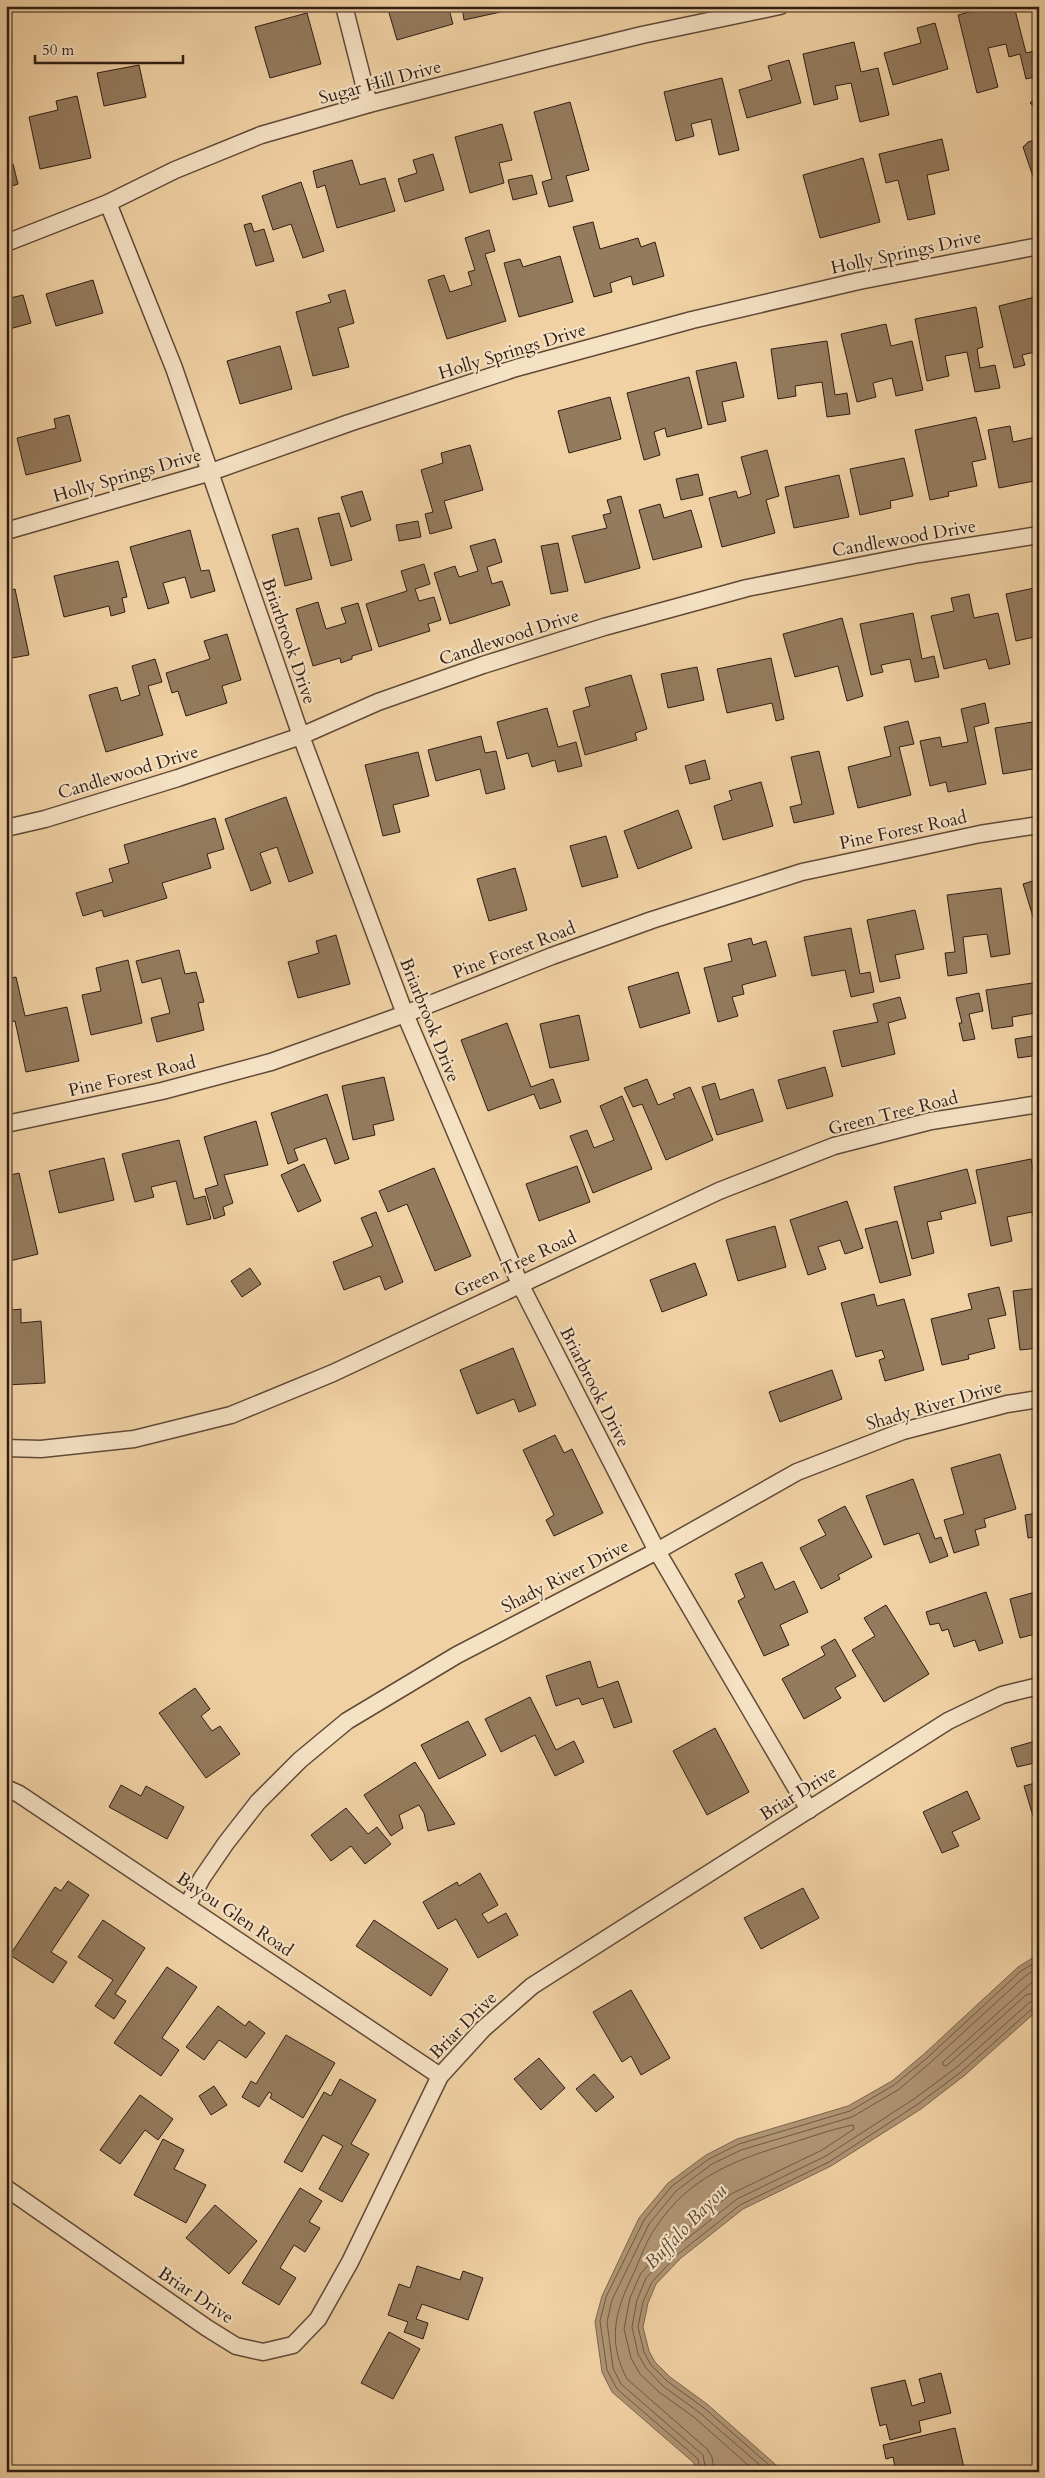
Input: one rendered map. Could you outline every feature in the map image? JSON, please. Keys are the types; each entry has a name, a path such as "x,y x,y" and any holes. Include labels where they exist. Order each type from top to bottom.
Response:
{"street":[{"path":"344,6 370,104"},
{"name":"Sugar Hill Drive","path":"6,243 108,203 174,170 261,135 370,104 642,35 780,6"},
{"name":"Briarbrook Drive","path":"108,203 174,368 301,736 405,1014 520,1284 657,1551 809,1810"},
{"name":"Holly Springs Drive","path":"6,531 211,472 349,423 516,368 674,325 859,281 1039,246"},
{"name":"Candlewood Drive","path":"6,828 45,819 178,778 301,736 378,702 483,665 604,627 728,594 919,554 1039,535"},
{"name":"Pine Forest Road","path":"6,1124 162,1091 271,1062 405,1014 552,956 652,920 802,872 980,834 1039,825"},
{"name":"Green Tree Road","path":"6,1448 41,1449 134,1439 231,1415 333,1373 719,1191 834,1146 930,1121 1039,1104"},
{"name":"Shady River Drive","path":"187,1906 202,1878 258,1802 300,1760 347,1721 457,1655 657,1551 706,1522 806,1469 903,1431 1007,1404 1039,1399"},
{"name":"Briar Drive","path":"6,2188 207,2328 236,2346 263,2352 293,2345 318,2319 350,2262 440,2076 483,2030 532,1986 948,1721 1002,1696 1039,1686"},
{"name":"Bayou Glen Road","path":"6,1788 19,1794 440,2076"}],"water":[{"name":"Buffalo Bayou","path":"1039,1954 1039,2009 965,2075 921,2109 831,2166 743,2209 681,2258 656,2284 648,2303 643,2327 649,2351 655,2362 670,2377 707,2404 784,2472 695,2472 694,2463 612,2392 602,2372 595,2322 602,2296 639,2218 668,2183 706,2155 737,2139 848,2106 892,2081 1018,1967"}],"building":[{"path":"387,6 448,6 453,24 397,40"},
{"path":"462,6 528,6 464,20"},
{"path":"993,6 1014,6 1026,53 1039,50 1039,76 1026,79 1020,54 1009,57 1006,44 988,48 998,87 977,93 958,15"},
{"path":"307,13 321,64 270,78 255,27"},
{"path":"935,23 948,69 893,85 884,53 921,43 917,28"},
{"path":"854,42 861,72 878,68 889,115 860,122 851,83 835,86 838,99 814,105 803,54"},
{"path":"789,60 801,103 747,118 739,90 772,80 768,66"},
{"path":"139,65 146,97 104,106 97,73"},
{"path":"722,78 739,150 719,155 711,119 691,124 694,136 676,141 664,92"},
{"path":"1039,94 1039,111 1030,103"},
{"path":"77,96 91,158 40,169 29,117 58,110 56,101"},
{"path":"570,102 589,170 566,176 573,201 549,207 542,182 552,179 534,112"},
{"path":"502,124 512,160 499,163 504,183 470,193 455,137"},
{"path":"942,139 949,170 927,175 935,214 908,220 898,180 886,183 879,154"},
{"path":"1039,139 1039,194 1023,147 1028,142"},
{"path":"433,154 444,190 405,202 398,179 417,173 413,160"},
{"path":"863,158 880,222 820,238 803,175"},
{"path":"352,160 360,185 385,178 395,211 337,228 325,185 317,188 313,171"},
{"path":"13,164 18,184 6,188 6,166"},
{"path":"532,175 537,194 513,200 508,180"},
{"path":"301,182 324,251 303,258 291,224 273,230 262,196"},
{"path":"593,222 600,249 638,238 641,247 655,242 664,276 633,285 631,276 610,283 612,292 594,297 573,227"},
{"path":"251,223 254,232 264,229 274,261 256,266 244,225"},
{"path":"489,230 495,251 485,254 506,321 447,339 428,280 444,275 450,292 472,285 468,272 475,270 465,238"},
{"path":"560,256 573,302 519,317 504,263 520,259 523,267"},
{"path":"93,280 103,313 56,326 46,294"},
{"path":"345,290 354,323 338,328 349,367 313,376 296,312 331,302 328,295"},
{"path":"23,295 31,323 6,330 6,299"},
{"path":"1039,296 1039,351 1022,355 1025,365 1014,368 999,306"},
{"path":"976,307 983,347 977,349 980,368 995,365 1000,388 975,392 967,352 945,356 949,376 927,381 915,319"},
{"path":"886,324 891,346 912,341 923,390 896,396 892,378 873,383 876,397 857,402 841,334"},
{"path":"827,341 835,395 847,393 850,414 827,417 822,382 795,386 796,396 778,399 771,349"},
{"path":"280,346 292,389 240,404 227,361"},
{"path":"736,362 744,397 722,402 726,421 708,425 696,371"},
{"path":"689,377 702,428 667,437 665,428 654,432 660,455 644,460 627,393"},
{"path":"610,397 621,439 569,453 558,411"},
{"path":"69,415 81,461 26,475 17,438 56,428 54,419"},
{"path":"976,417 986,459 972,462 977,486 948,492 949,496 930,500 915,430"},
{"path":"1010,426 1013,442 1036,437 1035,434 1039,433 1039,480 999,488 988,430"},
{"path":"470,445 483,490 444,501 452,528 430,534 425,514 433,512 421,470 443,463 441,453"},
{"path":"767,450 779,496 766,500 775,533 722,547 709,498 736,491 738,498 751,494 741,457"},
{"path":"904,458 913,496 890,501 891,508 860,515 850,469"},
{"path":"698,474 703,495 681,500 676,479"},
{"path":"839,475 849,517 794,528 785,487"},
{"path":"362,491 371,520 351,527 341,497"},
{"path":"621,496 640,568 585,583 572,536 607,528 603,515 611,513 607,500"},
{"path":"660,504 664,518 691,510 702,547 653,560 639,510"},
{"path":"339,513 352,560 331,566 318,518"},
{"path":"418,521 421,537 399,541 396,525"},
{"path":"298,528 312,579 285,586 272,535"},
{"path":"190,530 201,571 209,570 215,591 191,598 185,577 163,583 169,603 148,609 130,547"},
{"path":"495,539 502,562 487,567 492,584 502,581 510,605 450,624 434,573 455,566 459,577 478,571 470,546"},
{"path":"558,543 568,591 551,594 541,546"},
{"path":"118,561 127,597 122,598 125,612 111,616 109,606 64,617 54,576"},
{"path":"424,564 430,584 415,589 419,601 434,597 441,620 428,624 430,631 379,647 366,604 407,591 401,571"},
{"path":"1039,587 1039,636 1016,641 1006,594"},
{"path":"15,589 29,655 6,659 6,591"},
{"path":"969,594 974,618 998,613 1010,664 989,669 986,659 944,669 931,616 954,611 951,598"},
{"path":"318,602 326,629 346,623 341,608 358,603 372,650 352,656 352,659 341,663 340,658 313,666 296,609"},
{"path":"913,613 922,659 934,656 939,677 915,682 910,659 881,665 883,672 871,675 860,624"},
{"path":"842,618 863,696 847,701 838,666 795,677 783,634"},
{"path":"227,634 241,680 222,686 227,703 186,716 178,691 172,693 166,673 210,659 204,641"},
{"path":"771,658 784,719 776,721 772,703 727,713 717,669"},
{"path":"155,659 162,682 148,686 163,735 106,752 89,695 117,687 121,701 140,695 132,666"},
{"path":"697,667 704,700 668,708 661,674"},
{"path":"631,675 647,729 635,733 637,740 585,755 573,711 590,706 585,688"},
{"path":"985,703 989,723 974,727 986,784 948,792 946,782 930,786 920,741 940,737 942,747 968,742 961,709"},
{"path":"547,708 558,747 576,742 582,766 558,772 555,760 532,767 528,753 507,759 497,722"},
{"path":"908,721 914,744 899,747 911,795 858,808 848,767 891,756 884,727"},
{"path":"1039,721 1039,758 1032,759 1033,769 1003,774 995,728"},
{"path":"481,736 485,753 496,751 505,789 486,794 480,769 436,781 428,750"},
{"path":"819,751 834,814 794,823 790,807 802,804 791,757"},
{"path":"418,752 429,796 393,805 400,832 383,836 365,765"},
{"path":"705,760 710,779 690,784 685,766"},
{"path":"761,782 773,826 723,840 714,806 732,800 729,791"},
{"path":"286,797 313,873 289,882 277,847 260,853 271,883 251,891 225,819"},
{"path":"678,810 692,848 638,869 624,831"},
{"path":"215,818 224,849 207,854 211,868 162,883 167,898 104,917 102,910 83,916 76,893 113,882 109,869 129,863 124,845"},
{"path":"606,836 618,877 582,887 570,846"},
{"path":"515,868 527,910 489,921 477,879"},
{"path":"1036,880 1039,887 1036,890 1039,901 1037,930 1023,884"},
{"path":"1001,888 1010,954 991,957 987,934 963,937 967,973 948,976 945,953 955,952 947,895"},
{"path":"915,910 924,949 895,955 900,978 880,982 867,920"},
{"path":"851,928 860,974 870,972 874,992 851,997 845,970 812,976 804,937"},
{"path":"336,935 350,984 298,998 288,962 319,953 316,941"},
{"path":"751,938 753,945 766,941 776,976 742,985 744,994 732,997 738,1016 718,1022 704,968 732,961 728,944"},
{"path":"179,950 185,974 196,972 204,1002 198,1003 204,1030 157,1042 151,1018 170,1013 161,978 142,983 136,961"},
{"path":"128,960 142,1023 91,1035 82,995 101,991 96,968"},
{"path":"678,972 690,1013 640,1028 628,987"},
{"path":"16,977 25,1016 67,1007 79,1061 26,1072 15,1021 6,1023 6,979"},
{"path":"1039,982 1039,1035 1035,1013 1012,1017 1013,1026 992,1029 986,990"},
{"path":"979,993 983,1011 969,1014 975,1039 963,1041 959,1023 962,1023 956,998"},
{"path":"900,997 906,1018 888,1023 895,1054 842,1067 833,1031 878,1022 873,1004"},
{"path":"579,1015 589,1060 550,1068 540,1024"},
{"path":"507,1023 531,1087 553,1079 561,1102 540,1109 534,1094 488,1111 461,1040"},
{"path":"1039,1035 1039,1055 1018,1058 1015,1039"},
{"path":"825,1067 833,1096 787,1109 778,1080"},
{"path":"384,1077 394,1120 373,1125 375,1135 353,1140 342,1086"},
{"path":"647,1079 658,1105 675,1098 673,1094 690,1087 713,1140 666,1160 642,1104 633,1107 624,1088"},
{"path":"715,1083 720,1100 753,1089 763,1121 717,1135 702,1087"},
{"path":"327,1094 349,1159 335,1164 326,1138 294,1149 298,1160 288,1164 271,1113"},
{"path":"622,1096 652,1169 593,1193 570,1136 587,1130 594,1148 614,1140 600,1106"},
{"path":"256,1121 268,1165 224,1175 233,1203 223,1207 225,1215 214,1219 205,1189 218,1185 204,1137"},
{"path":"179,1140 194,1199 205,1196 211,1219 187,1225 176,1181 151,1187 154,1197 135,1202 122,1154"},
{"path":"104,1158 114,1200 59,1213 49,1171"},
{"path":"1031,1159 1036,1186 1039,1186 1039,1228 1036,1228 1032,1212 1007,1217 1012,1241 991,1246 976,1170"},
{"path":"304,1164 321,1201 298,1212 281,1175"},
{"path":"577,1166 590,1202 539,1221 526,1184"},
{"path":"434,1168 471,1256 435,1271 407,1204 388,1212 379,1191"},
{"path":"967,1169 976,1203 940,1212 942,1219 927,1222 934,1253 912,1259 894,1187"},
{"path":"19,1173 38,1254 6,1262 6,1176"},
{"path":"847,1201 863,1248 845,1254 840,1240 818,1247 826,1269 808,1275 790,1220"},
{"path":"376,1212 403,1282 385,1290 380,1276 344,1290 333,1262 373,1246 361,1218"},
{"path":"897,1221 911,1275 880,1283 865,1229"},
{"path":"775,1226 786,1267 738,1281 726,1240"},
{"path":"695,1263 707,1295 662,1312 650,1280"},
{"path":"250,1268 261,1284 242,1297 231,1281"},
{"path":"999,1287 1006,1315 988,1319 995,1348 968,1355 969,1359 942,1365 931,1319 972,1309 968,1294"},
{"path":"1039,1288 1039,1348 1020,1350 1013,1291"},
{"path":"874,1294 877,1306 904,1299 924,1370 885,1381 879,1360 885,1358 882,1350 856,1357 841,1303"},
{"path":"6,1298 11,1298 12,1310 21,1309 21,1323 41,1321 45,1383 6,1385"},
{"path":"513,1348 536,1405 519,1412 514,1399 477,1414 460,1370"},
{"path":"832,1370 842,1399 780,1422 769,1392"},
{"path":"555,1435 564,1453 572,1449 603,1513 554,1536 546,1520 554,1515 523,1450"},
{"path":"1000,1454 1016,1509 984,1519 986,1527 975,1530 979,1545 954,1553 944,1520 964,1514 951,1468"},
{"path":"913,1479 935,1539 941,1537 948,1556 930,1563 919,1533 884,1545 866,1496"},
{"path":"845,1506 872,1557 838,1575 840,1579 821,1589 800,1548 826,1535 818,1520"},
{"path":"1039,1513 1039,1536 1028,1538 1025,1515"},
{"path":"762,1562 775,1590 794,1581 808,1612 780,1625 789,1645 764,1656 738,1601 745,1597 735,1574"},
{"path":"1039,1591 1039,1633 1020,1638 1010,1599"},
{"path":"986,1592 1003,1643 979,1651 975,1640 954,1647 948,1629 942,1631 939,1623 930,1625 926,1612"},
{"path":"886,1605 929,1674 884,1702 852,1650 875,1636 864,1618"},
{"path":"835,1639 856,1676 835,1688 841,1698 804,1719 782,1679 825,1655 821,1647"},
{"path":"590,1661 598,1688 618,1681 632,1722 614,1728 603,1698 582,1705 579,1698 556,1706 546,1676"},
{"path":"195,1688 210,1709 201,1716 212,1731 220,1726 240,1754 206,1778 159,1713"},
{"path":"530,1697 556,1750 574,1741 584,1762 555,1776 535,1735 501,1752 485,1719"},
{"path":"468,1721 486,1755 439,1779 421,1745"},
{"path":"715,1728 749,1792 707,1815 673,1751"},
{"path":"1039,1740 1039,1762 1017,1767 1011,1748"},
{"path":"415,1762 455,1824 428,1831 424,1813 419,1805 399,1815 403,1828 391,1836 364,1795"},
{"path":"1039,1782 1039,1814 1033,1816 1024,1786"},
{"path":"121,1785 141,1796 146,1786 184,1807 167,1839 109,1807"},
{"path":"967,1791 980,1819 952,1832 959,1846 942,1853 923,1812"},
{"path":"346,1808 368,1834 377,1827 391,1844 365,1864 351,1846 331,1861 311,1835"},
{"path":"480,1873 498,1905 482,1914 488,1923 506,1913 518,1935 478,1958 456,1919 438,1929 423,1902 457,1882 459,1886"},
{"path":"68,1881 89,1895 51,1952 67,1962 53,1983 10,1955 55,1887 61,1891"},
{"path":"803,1888 819,1918 761,1949 744,1918"},
{"path":"103,1920 145,1948 115,1994 126,2001 114,2019 95,2006 113,1980 78,1957"},
{"path":"374,1920 448,1969 431,1996 356,1946"},
{"path":"167,1967 197,1987 162,2038 179,2050 161,2076 114,2043"},
{"path":"631,1990 670,2058 641,2075 631,2056 622,2062 593,2012"},
{"path":"218,2006 245,2026 249,2021 265,2033 246,2058 219,2040 204,2060 186,2047"},
{"path":"286,2035 335,2063 303,2118 270,2098 272,2094 269,2092 259,2107 242,2097 251,2081 256,2084"},
{"path":"539,2058 565,2088 541,2110 514,2079"},
{"path":"594,2074 614,2097 596,2112 576,2089"},
{"path":"340,2079 376,2100 351,2144 369,2154 342,2202 319,2189 343,2146 323,2135 302,2172 284,2162 324,2092 331,2096"},
{"path":"214,2086 227,2105 211,2115 199,2096"},
{"path":"140,2095 173,2119 158,2140 145,2130 120,2164 100,2150"},
{"path":"163,2139 184,2150 174,2169 206,2185 186,2223 134,2195"},
{"path":"300,2188 322,2201 309,2222 320,2228 305,2252 294,2245 280,2268 296,2278 279,2305 242,2283"},
{"path":"215,2205 257,2241 229,2274 186,2238"},
{"path":"417,2266 460,2280 463,2271 483,2278 468,2320 422,2304 416,2319 428,2323 423,2339 404,2332 408,2322 388,2315 399,2284 410,2288"},
{"path":"389,2332 420,2349 393,2399 361,2383"},
{"path":"941,2373 951,2413 919,2421 921,2432 890,2440 886,2424 880,2426 871,2388 905,2380 912,2406 925,2402 919,2379"},
{"path":"955,2428 965,2472 896,2472 893,2457 886,2459 883,2445"}]}
